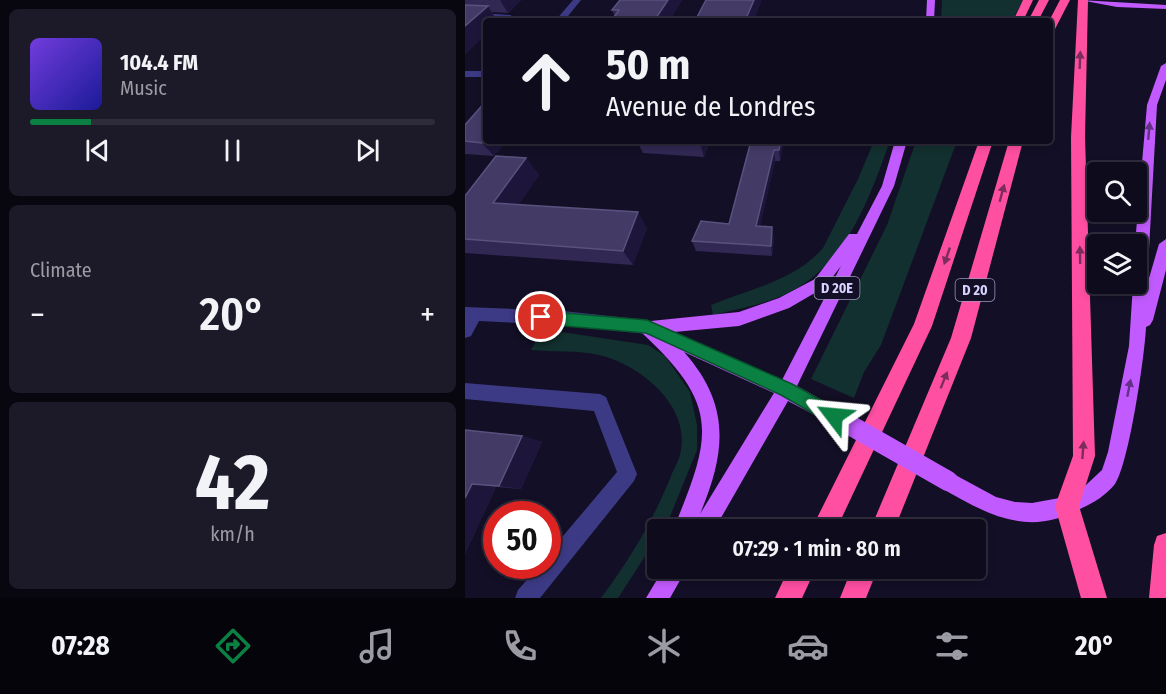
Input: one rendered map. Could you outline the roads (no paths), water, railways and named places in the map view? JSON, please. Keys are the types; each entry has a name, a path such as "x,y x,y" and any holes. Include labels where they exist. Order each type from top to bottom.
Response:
{"highway":[{"path":"1019,18 1028,0"},
{"path":"1035,18 1044,0"},
{"path":"1053,23 1065,0"},
{"path":"1088,1 1077,137 1083,456 1067,506 1094,598"},
{"path":"963,211 978,144"},
{"name":"D 20","path":"828,519 923,326 985,144"},
{"name":"D 20","path":"887,519 961,338 1015,144"},
{"path":"1162,598 1166,545"},
{"path":"788,598 798,579"},
{"path":"852,598 860,579"}],"main road":[{"path":"930,18 931,0"},
{"path":"1088,1 1166,7"},
{"path":"1137,346 1151,114 1157,87 1166,66"},
{"name":"D 20E","path":"709,519 786,390 888,186 900,144"},
{"path":"647,327 739,319 784,303 820,282 836,264 888,186"},
{"path":"647,327 786,390 993,506 1015,512 1032,513 1067,506 1093,492 1109,476 1117,452 1137,346 1166,244"},
{"path":"647,327 682,361 703,392 714,430 711,456 688,519"},
{"path":"651,598 660,579"},
{"path":"657,598 670,579"}],"street":[{"path":"562,18 577,0"},
{"path":"465,15 510,18"},
{"path":"465,74 483,74"},
{"path":"465,332 470,314 563,318 647,327"},
{"path":"465,390 600,403 627,474 526,598"}]}
